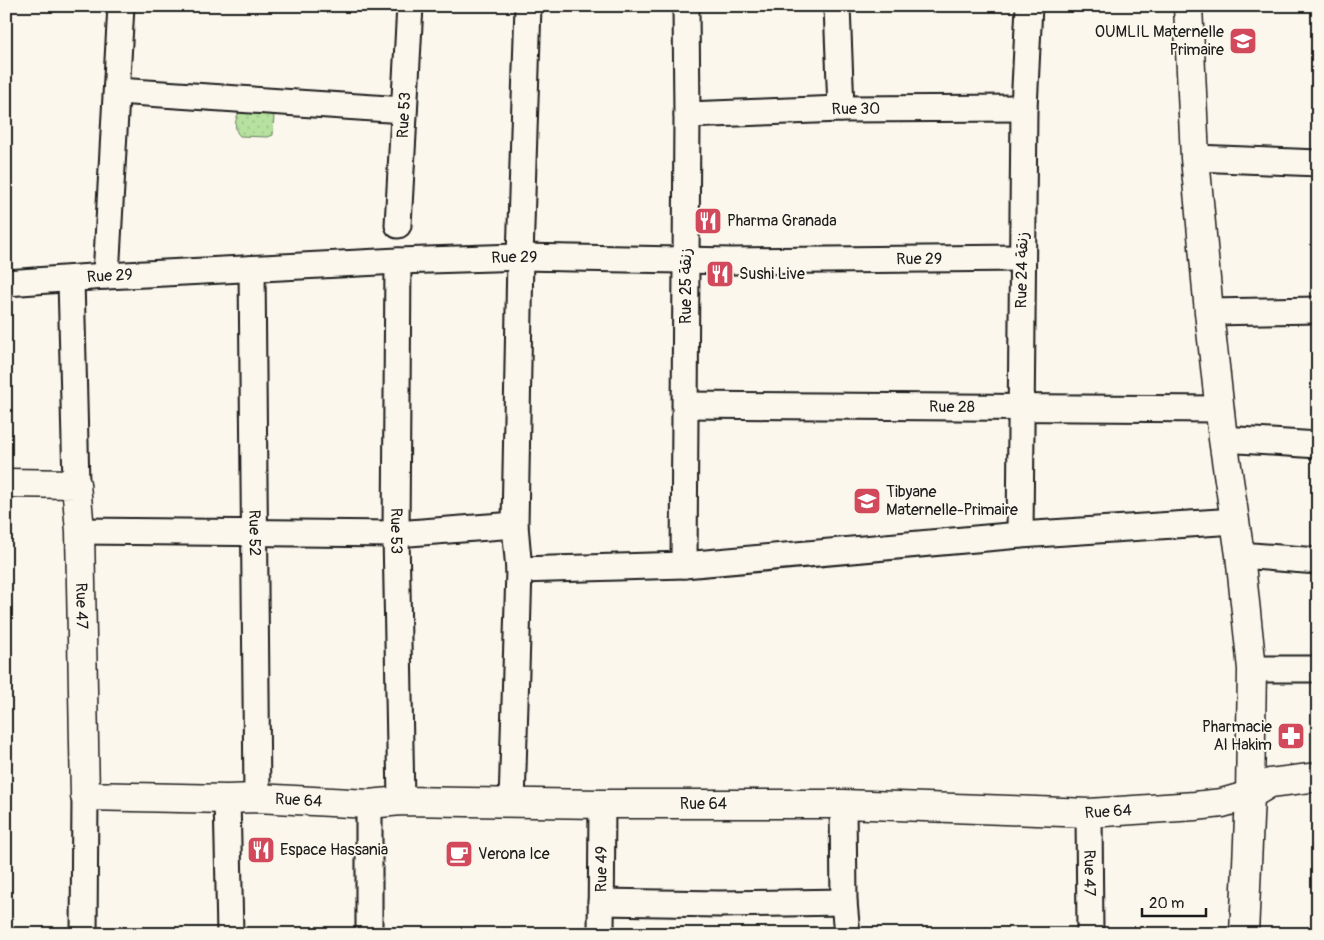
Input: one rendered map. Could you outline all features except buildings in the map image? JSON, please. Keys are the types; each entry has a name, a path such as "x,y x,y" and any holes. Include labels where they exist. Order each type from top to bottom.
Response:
{"street":[{"path":"106,276 121,6"},
{"name":"Rue 53","path":"398,225 410,6"},
{"path":"512,803 519,570 514,525 528,6"},
{"name":"Rue 25 زنقة","path":"684,565 686,6"},
{"path":"837,6 841,109"},
{"name":"Rue 24 زنقة","path":"1020,535 1024,108 1029,6"},
{"path":"1188,6 1195,158 1209,312 1223,440 1240,555 1252,669 1250,796 1244,934"},
{"path":"117,91 404,110"},
{"name":"Rue 30","path":"687,115 841,109 1024,108"},
{"path":"1195,158 1318,164"},
{"name":"Rue 29","path":"6,283 398,261 520,257 733,261 1022,258"},
{"name":"Rue 53","path":"398,261 396,534 401,801"},
{"name":"Rue 52","path":"252,269 257,798"},
{"name":"Rue 47","path":"72,279 76,484 80,531 85,796 84,934"},
{"path":"1209,312 1318,310"},
{"name":"Rue 28","path":"686,405 1220,409"},
{"path":"1223,440 1318,444"},
{"path":"6,483 76,484"},
{"path":"519,570 684,565 1020,535 1235,521"},
{"path":"80,531 396,534 514,525"},
{"path":"1240,555 1318,561"},
{"path":"1252,669 1318,669"},
{"name":"Rue 64","path":"85,796 257,798 369,804 401,801 602,804 843,804 1089,813 1222,803 1250,796 1270,783 1318,777"},
{"path":"227,799 230,934"},
{"path":"369,804 369,934"},
{"name":"Rue 49","path":"601,934 602,804"},
{"path":"843,804 844,902 847,934"},
{"name":"Rue 47","path":"1089,813 1090,934"},
{"path":"601,902 720,904 844,902"}],"green space":[{"path":"240,111 274,114 273,135 268,137 240,136 236,131 236,124"}],"place":[{"name":"OUMLIL Maternelle Primaire","path":"1243,41"},
{"name":"Pharma Granada","path":"708,221"},
{"name":"Sushi Live","path":"720,274"},
{"name":"Tibyane Maternelle-Primaire","path":"867,501"},
{"name":"Pharmacie Al Hakim","path":"1291,736"},
{"name":"Espace Hassania","path":"261,850"},
{"name":"Verona Ice","path":"459,854"}]}
